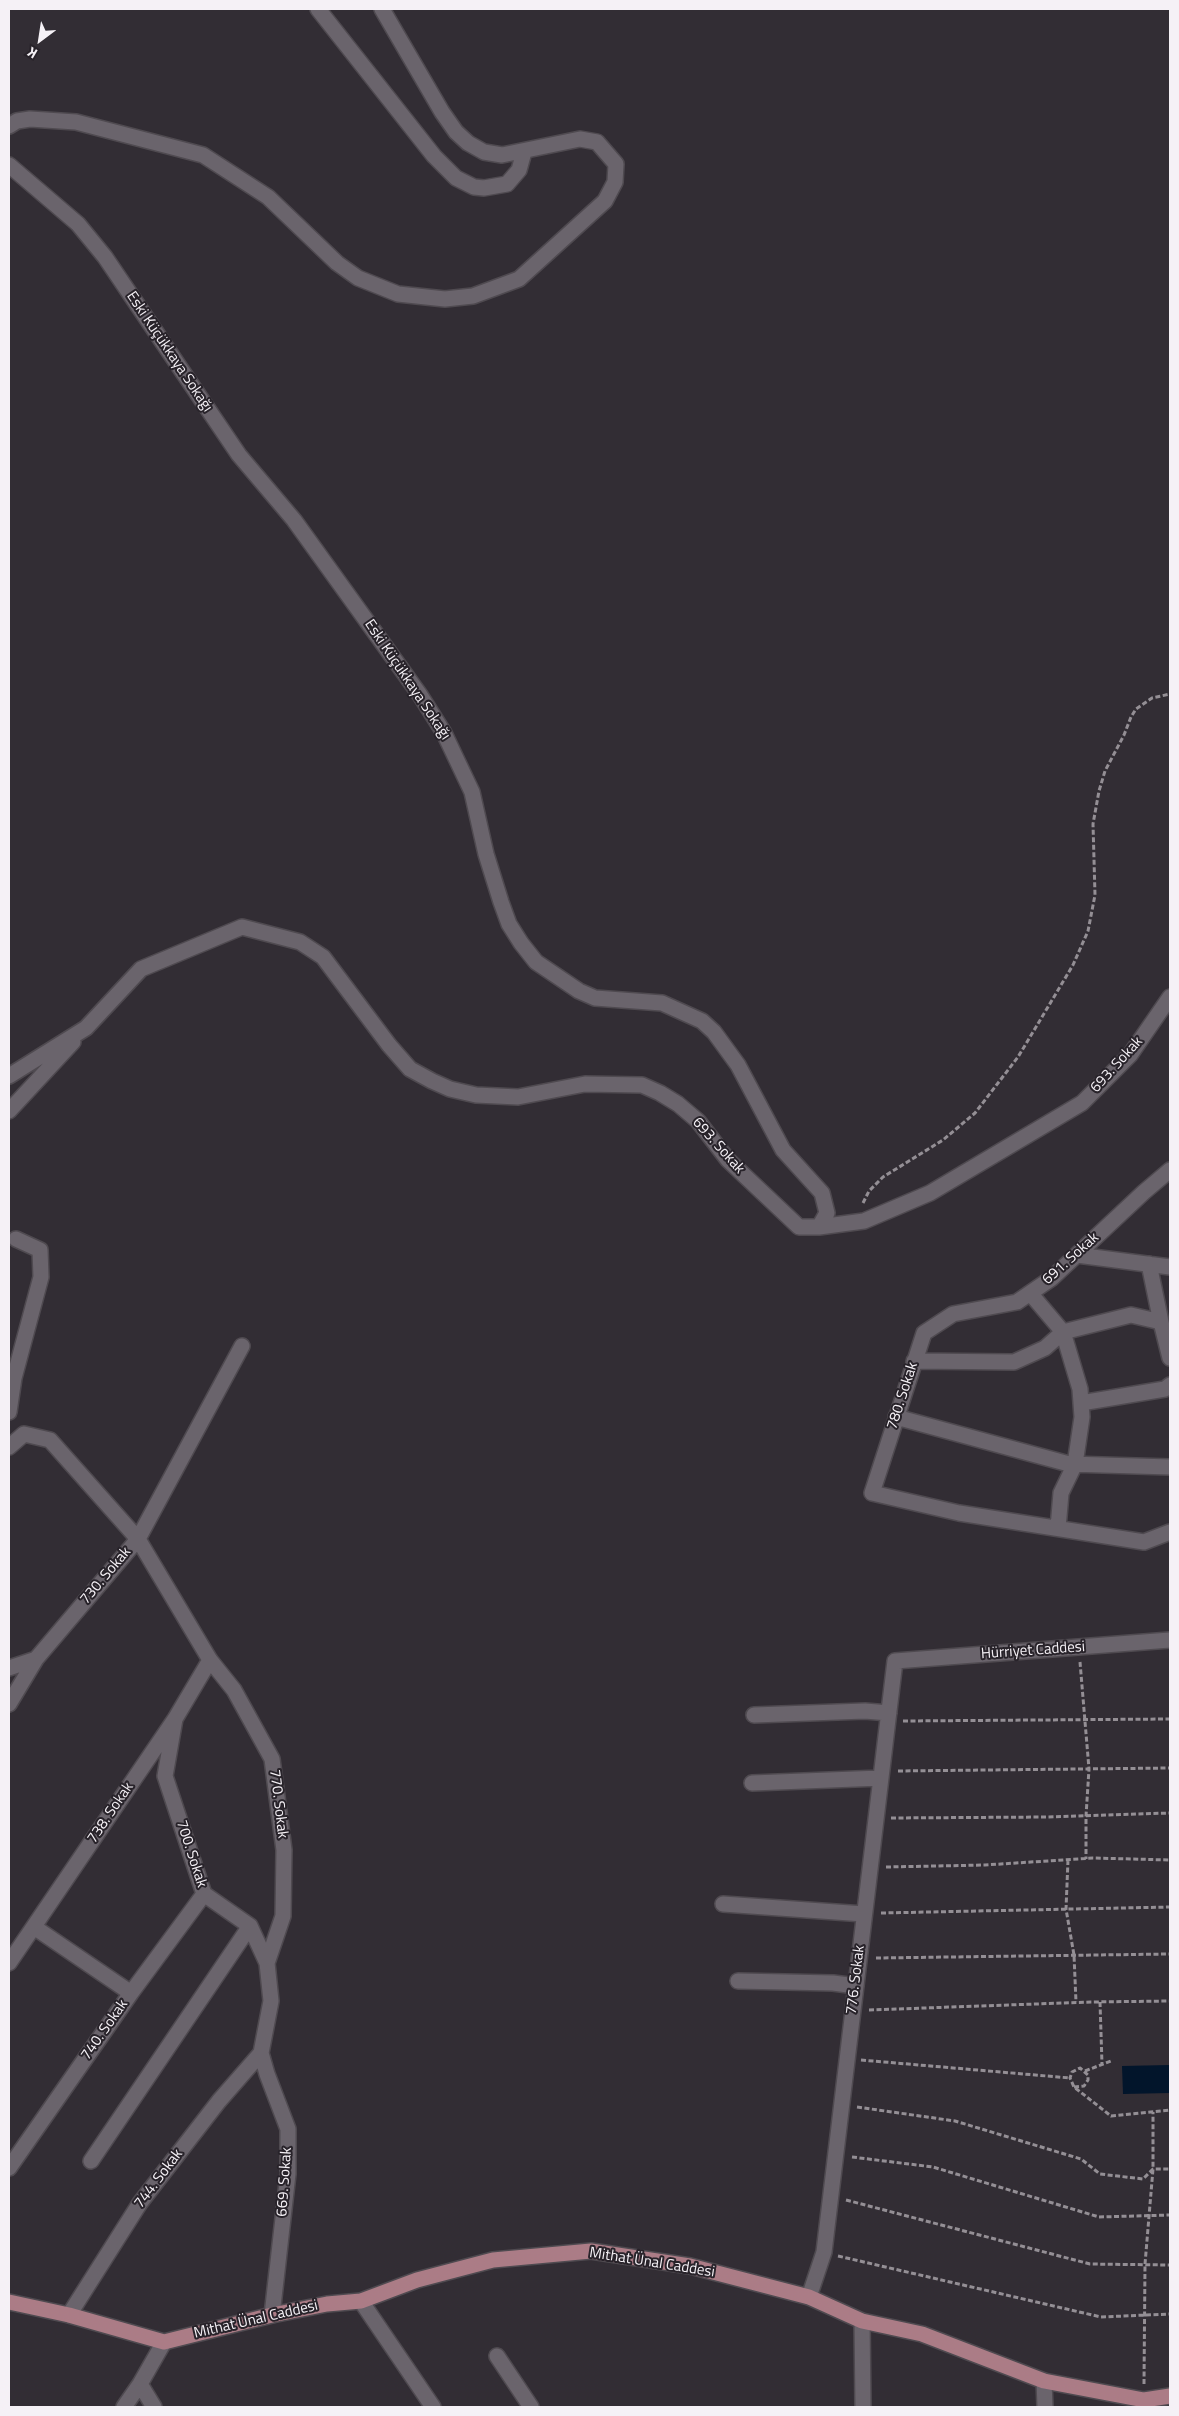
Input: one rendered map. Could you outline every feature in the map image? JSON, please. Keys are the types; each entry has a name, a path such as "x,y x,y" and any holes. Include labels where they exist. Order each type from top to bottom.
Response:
{"main road":[{"name":"Mithat Ünal Caddesi","path":"9,2302 69,2315 164,2342 272,2315 327,2304 361,2301 417,2280 493,2260 591,2251 690,2266 809,2297 862,2321 922,2334 1044,2381 1144,2400 1170,2396"}],"street":[{"path":"318,9 434,156 456,178 474,187 484,188 507,184 520,170 524,152"},
{"path":"9,126 18,121 30,119 76,122 202,155 268,197 337,264 358,278 398,294 445,299 473,296 519,279 605,201 616,182 616,164 597,142 580,139 502,155 484,152 468,144 456,132 382,9"},
{"name":"Eski Küçükkaya Sokağı","path":"9,165 78,224 105,257 239,455 305,535 420,695 444,733 469,784 481,827 486,854 501,902 509,924 521,943 536,962 579,991 595,998 662,1003 702,1021 714,1032 738,1064 783,1150 822,1193 827,1213 818,1227"},
{"name":"693. Sokak","path":"86,1028 141,969 242,927 300,942 323,957 389,1045 410,1068 432,1081 450,1089 476,1095 518,1097 585,1084 621,1083 642,1085 660,1092 698,1121 728,1160 799,1227 818,1227 864,1221 930,1193 1082,1103 1130,1055 1170,997"},
{"path":"9,1076 86,1028"},
{"path":"9,1110 86,1028"},
{"name":"691. Sokak","path":"953,1314 1017,1302 1052,1278 1170,1170"},
{"path":"9,1412 14,1378 41,1277 40,1250 16,1239"},
{"path":"1077,1254 1170,1267"},
{"path":"1149,1264 1170,1358"},
{"path":"1030,1293 1064,1332 1080,1389 1082,1417 1075,1464 1062,1493 1058,1528 1144,1542 1170,1532"},
{"path":"1161,1322 1170,1307"},
{"name":"780. Sokak","path":"953,1314 924,1333 872,1493 959,1513 1058,1528"},
{"path":"914,1360 1014,1362 1045,1348 1064,1332 1131,1315 1161,1322"},
{"path":"9,1447 24,1434 50,1440 138,1539 242,1346"},
{"path":"1081,1403 1151,1392 1165,1389 1170,1385"},
{"path":"896,1417 1075,1464 1170,1467"},
{"name":"730. Sokak","path":"9,1704 36,1659 138,1539 210,1660"},
{"name":"Hürriyet Caddesi","path":"895,1661 1170,1640"},
{"path":"9,1668 36,1659"},
{"name":"738. Sokak","path":"9,1963 175,1719 210,1660"},
{"name":"770. Sokak","path":"210,1660 234,1690 272,1760 284,1850 282,1916 267,1963"},
{"name":"776. Sokak","path":"809,2297 824,2252 895,1661"},
{"path":"754,1715 865,1711 888,1717"},
{"name":"700. Sokak","path":"175,1719 165,1776 204,1894 250,1926"},
{"path":"752,1783 881,1775"},
{"name":"740. Sokak","path":"9,2168 204,1894"},
{"path":"723,1904 864,1914"},
{"path":"250,1926 267,1963 271,2002 261,2053"},
{"path":"91,2161 250,1926"},
{"path":"34,1928 131,1994"},
{"path":"738,1981 833,1983 856,1986"},
{"name":"669. Sokak","path":"261,2053 288,2129 288,2174 272,2315"},
{"name":"744. Sokak","path":"69,2315 140,2203 219,2101 261,2053"},
{"path":"361,2301 433,2407"},
{"path":"862,2321 863,2407"},
{"path":"124,2407 140,2384 164,2342"},
{"path":"497,2356 531,2407"},
{"path":"1044,2381 1045,2407"},
{"path":"140,2384 154,2407"}],"path":[{"path":"864,1221 863,1204 866,1197 883,1177 944,1140 960,1128 987,1100 1018,1057 1073,965 1082,948 1093,912 1096,877 1092,841 1093,824 1099,791 1106,771 1136,709 1152,698 1170,694"},
{"path":"1079,1647 1083,1720 1089,1769 1086,1858"},
{"path":"888,1717 1083,1720 1170,1719"},
{"path":"881,1775 1170,1768"},
{"path":"876,1818 1086,1816 1170,1813"},
{"path":"870,1867 985,1865 1086,1858 1170,1860"},
{"path":"1068,1860 1066,1910 1074,1955 1076,2002"},
{"path":"864,1914 1170,1907"},
{"path":"859,1958 1170,1954"},
{"path":"853,2010 1076,2002 1170,2001"},
{"path":"1100,2002 1102,2064"},
{"path":"847,2058 1070,2078"},
{"path":"1070,2078 1076,2069 1085,2071 1111,2061"},
{"path":"1074,2087 1084,2086 1088,2075 1085,2071"},
{"path":"1070,2078 1074,2087 1111,2116 1170,2110"},
{"path":"841,2105 955,2121 1081,2158 1100,2174 1143,2179 1154,2169 1170,2169"},
{"path":"1144,2400 1145,2264 1154,2169 1152,2112"},
{"path":"835,2155 933,2167 1099,2217 1170,2215"},
{"path":"830,2196 1090,2264 1170,2265"},
{"path":"824,2252 1102,2317 1170,2314"}],"water":[{"path":"1170,2065 1170,2093 1123,2094 1122,2066"}]}
